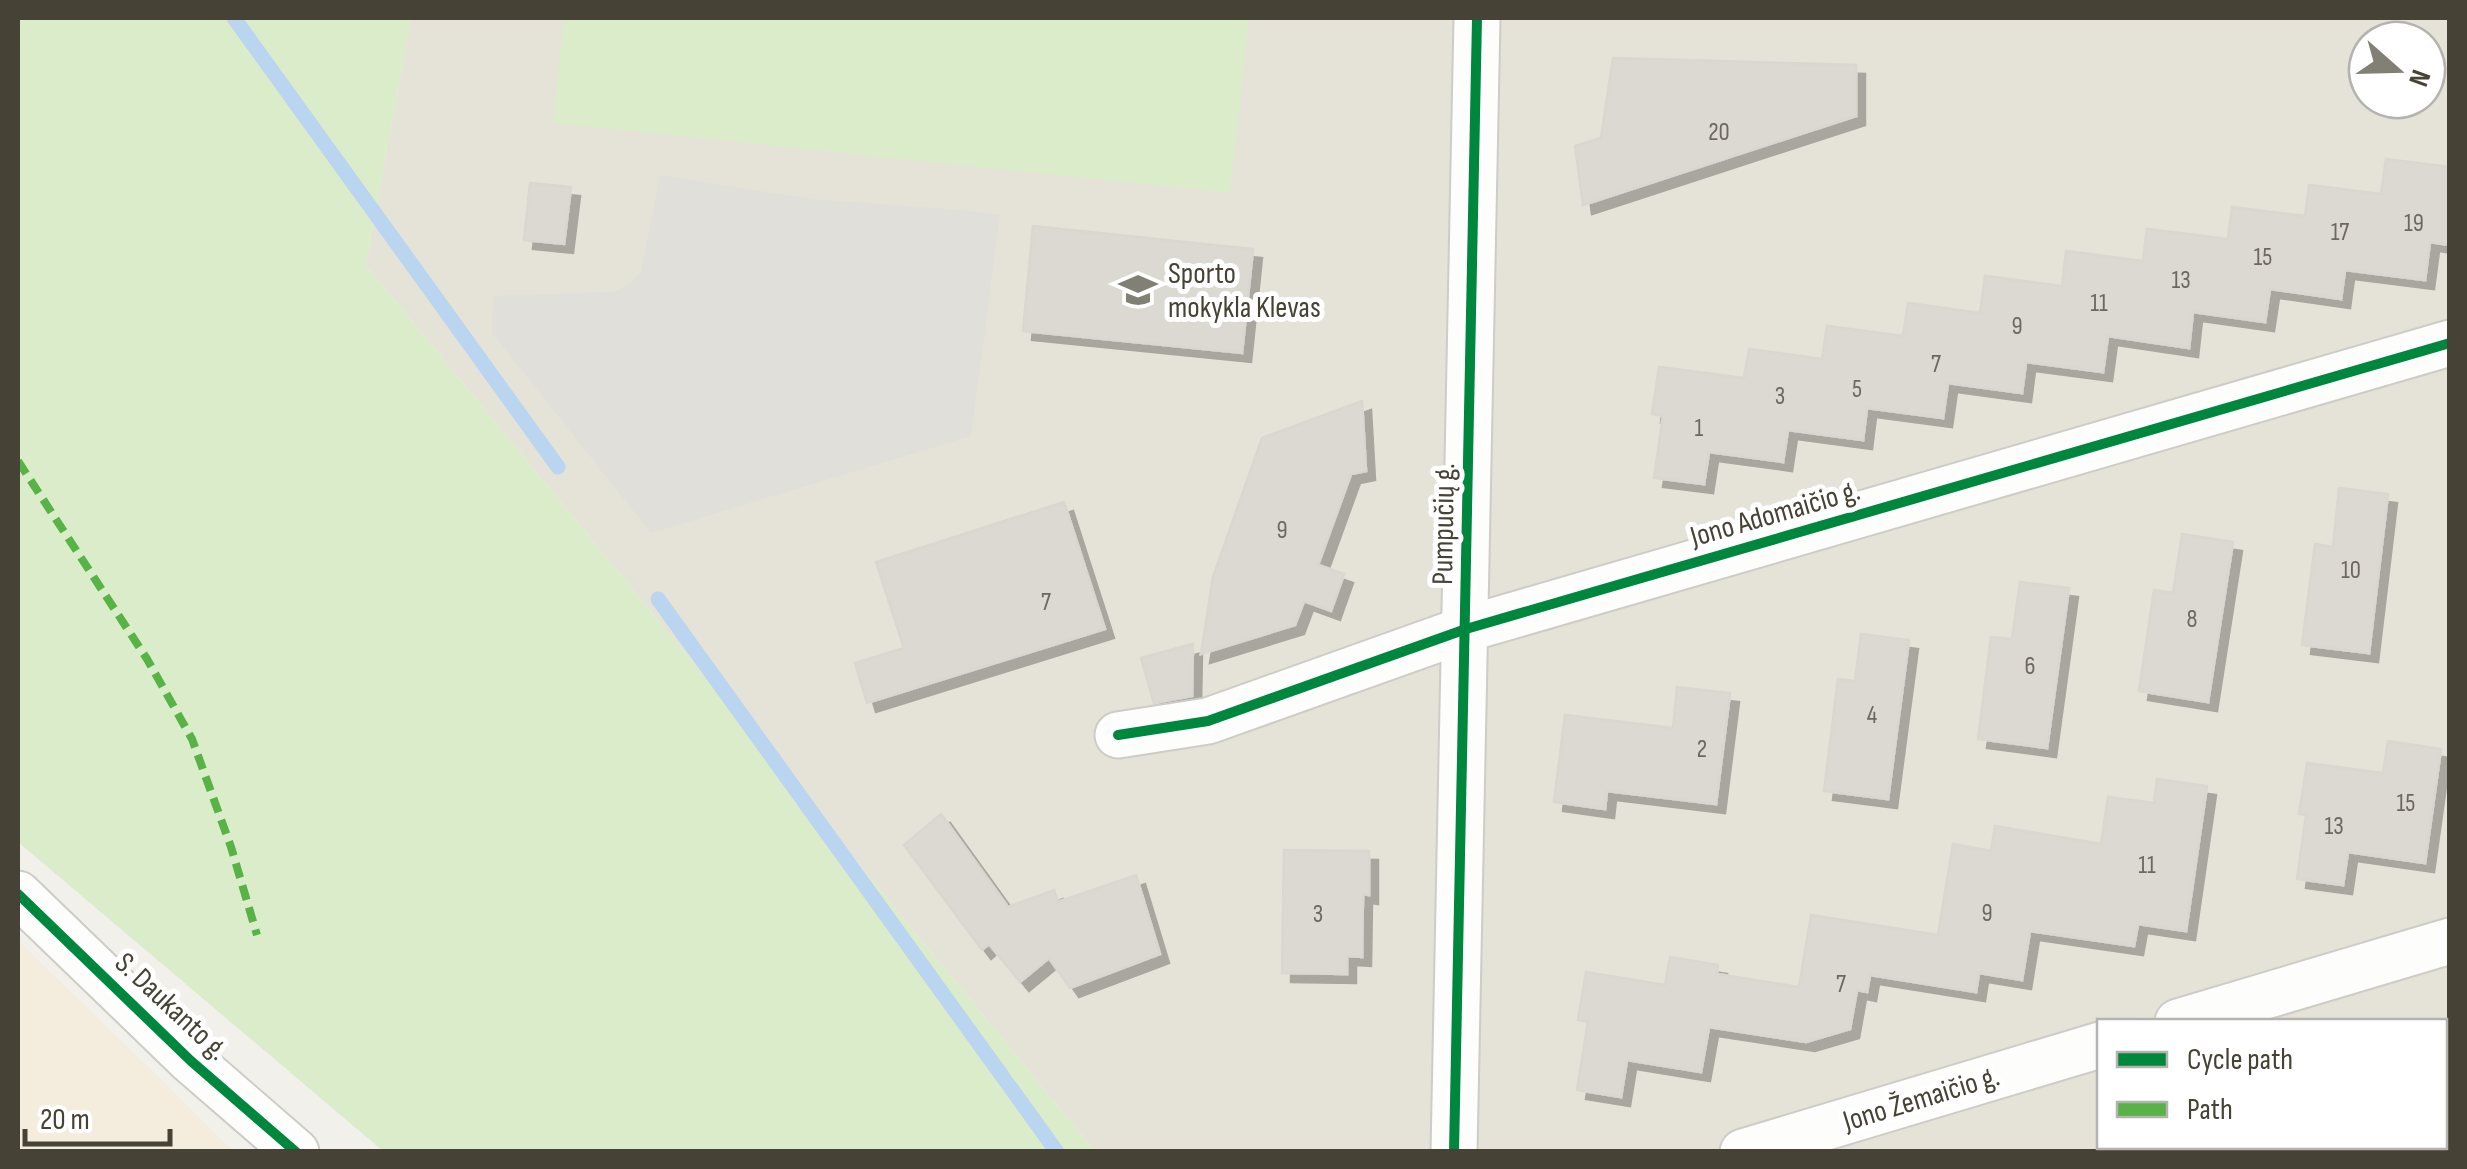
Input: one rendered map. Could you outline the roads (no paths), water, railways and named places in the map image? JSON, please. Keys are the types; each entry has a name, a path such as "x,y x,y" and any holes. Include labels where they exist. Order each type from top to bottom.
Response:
{"street":[{"name":"Pumpučių g.","path":"1454,1152 1477,18"},
{"name":"Jono Adomaičio g.","path":"1118,735 1208,721 1466,629 2450,343"},
{"name":"S. Daukanto g.","path":"18,894 191,1061 296,1152"},
{"path":"2188,1019 2450,940"},
{"name":"Jono Žemaičio g.","path":"1743,1152 2097,1046"}],"waterway":[{"path":"234,18 558,467"},
{"path":"658,599 1057,1152"}],"place":[{"name":"Sporto mokykla Klevas","path":"1138,290"}]}
